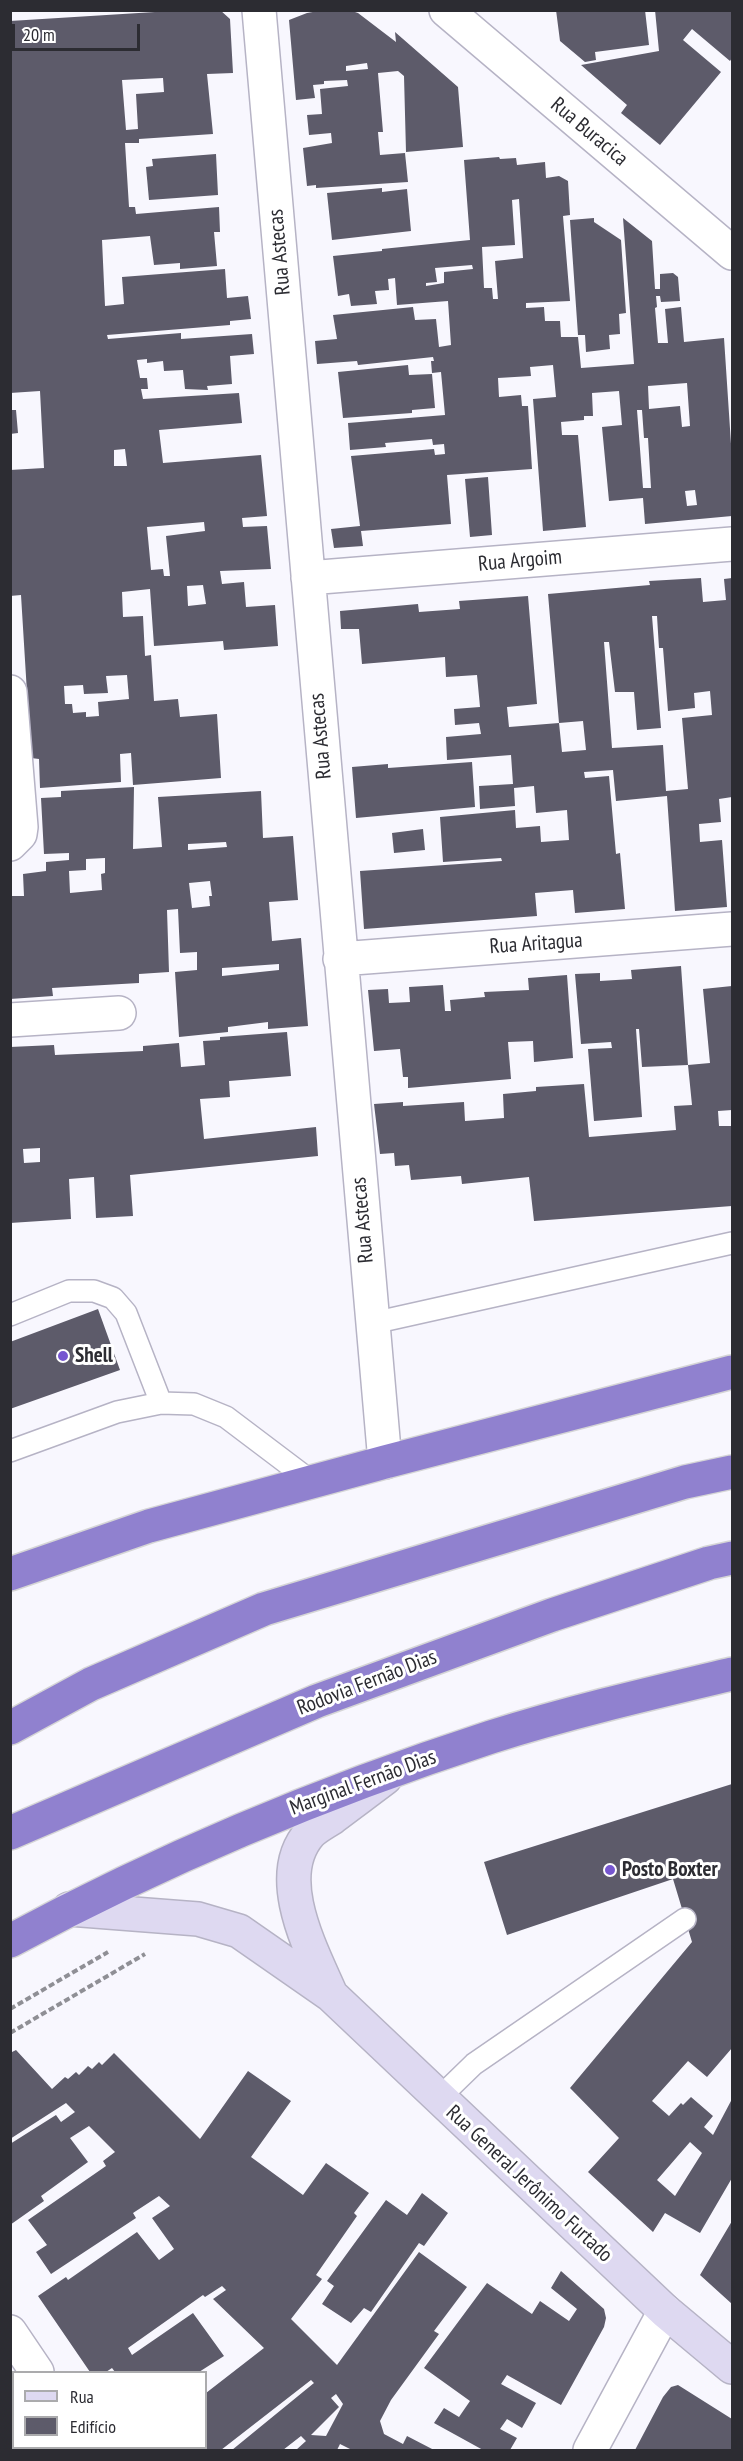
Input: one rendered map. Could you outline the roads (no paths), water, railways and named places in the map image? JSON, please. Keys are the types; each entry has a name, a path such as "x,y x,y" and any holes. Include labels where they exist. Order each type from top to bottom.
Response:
{"highway":[{"path":"10,1574 149,1526 732,1372"},
{"path":"10,1728 91,1684 264,1609 685,1482 732,1472"},
{"name":"Rodovia Fernão Dias","path":"10,1833 317,1701 552,1615 709,1563 732,1558"},
{"name":"Marginal Fernão Dias","path":"10,1941 69,1909 210,1842 303,1804 493,1737 661,1690 732,1674"}],"main road":[{"name":"Rua General Jerônimo Furtado","path":"331,1995 302,1926 296,1903 295,1876 298,1853 311,1833 398,1769"},
{"name":"Rua General Jerônimo Furtado","path":"69,1909 198,1919 239,1931 331,1995 664,2312 732,2367"}],"street":[{"name":"Rua Astecas","path":"259,10 385,1462"},
{"name":"Rua Buracica","path":"446,10 732,254"},
{"name":"Rua Argoim","path":"308,578 732,544"},
{"path":"10,692 21,827 20,834 10,844"},
{"name":"Rua Aritagua","path":"340,959 732,929"},
{"path":"10,1020 119,1013"},
{"path":"590,2451 664,2312"},
{"path":"10,2332 36,2371"}],"lane":[{"path":"373,1323 732,1243"},
{"path":"10,1315 69,1291 94,1291 113,1298 126,1313 161,1403"},
{"path":"10,1451 117,1412 161,1403 194,1404 226,1417 312,1482"},
{"path":"439,2098 474,2064 685,1919"}],"place":[{"name":"Shell","path":"63,1356"},
{"name":"Posto Boxter","path":"610,1870"}]}
